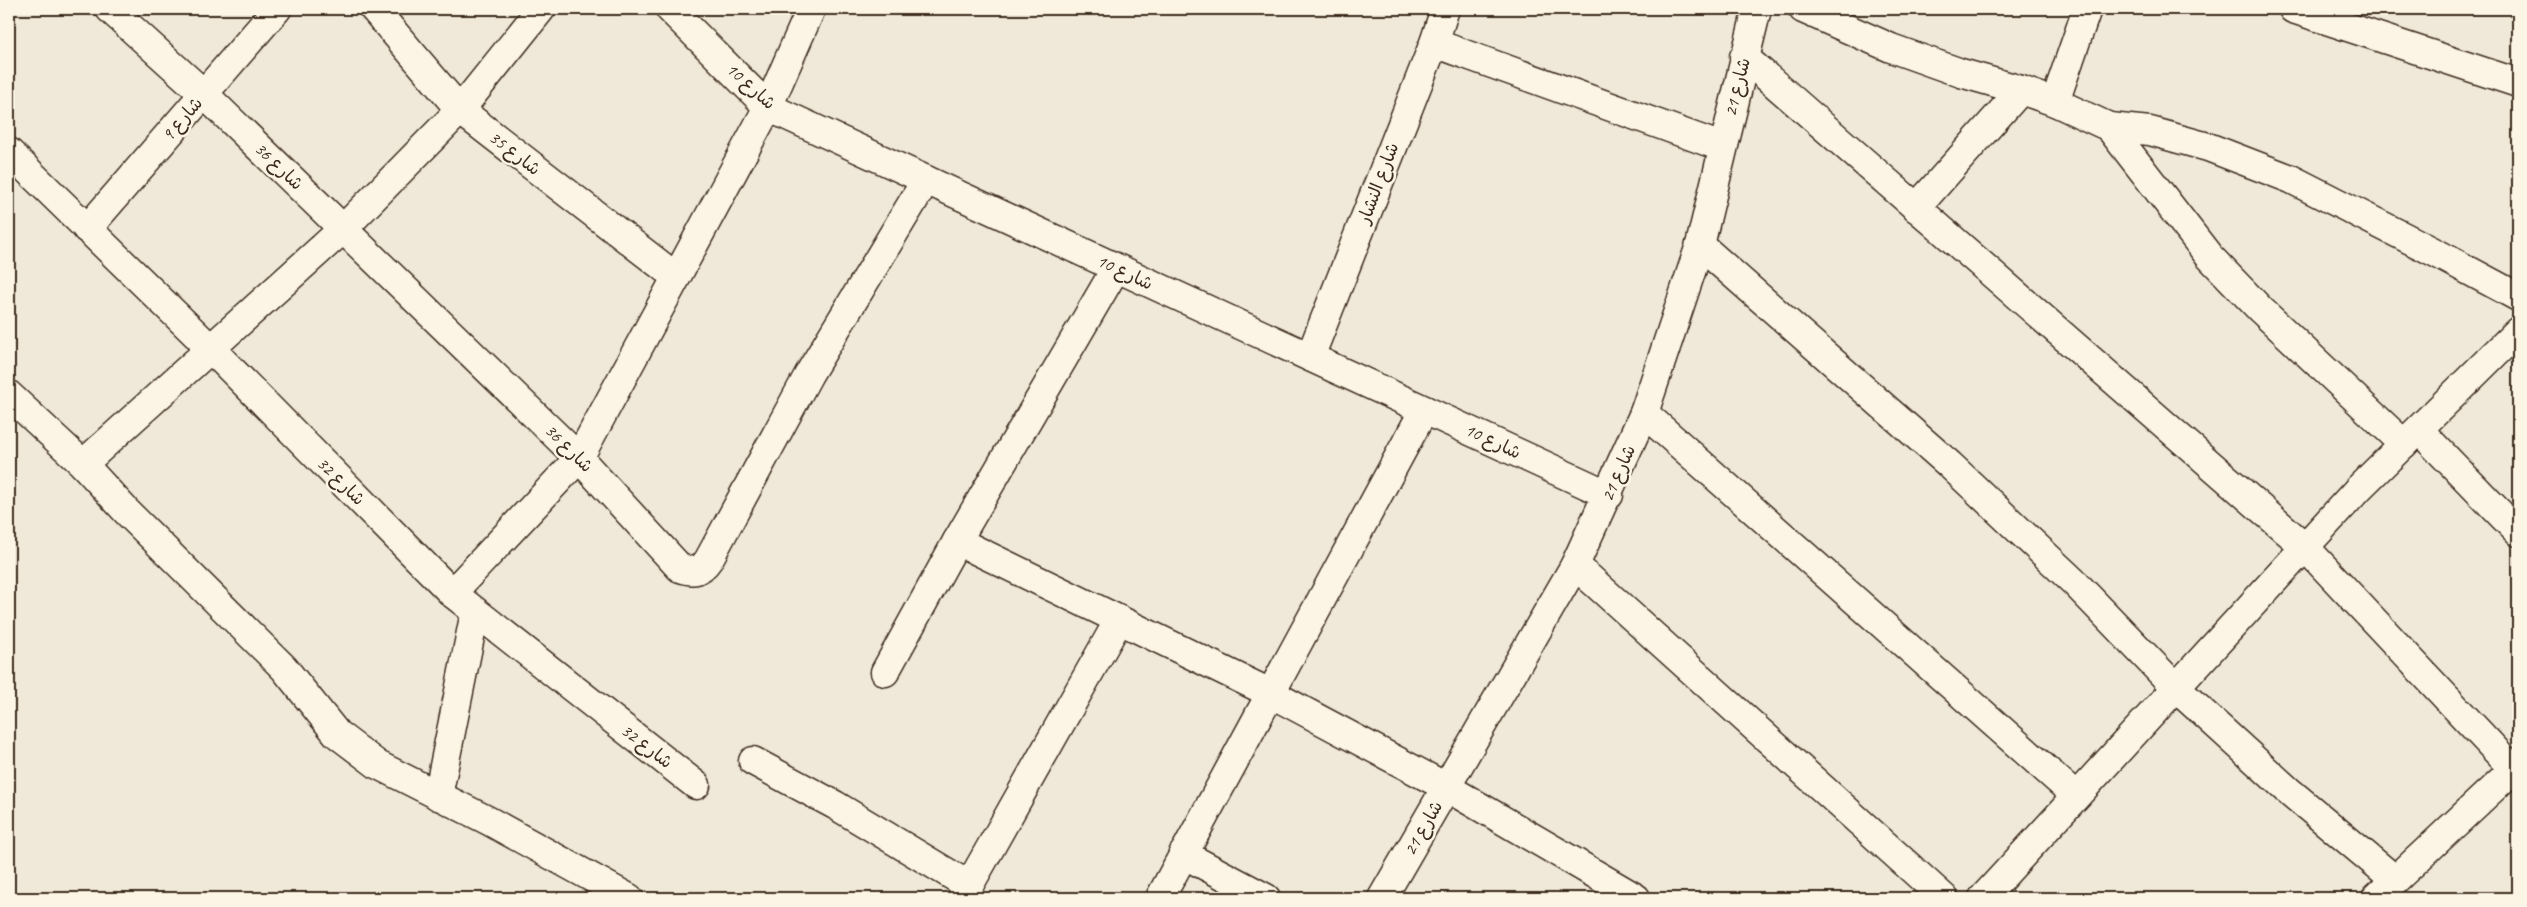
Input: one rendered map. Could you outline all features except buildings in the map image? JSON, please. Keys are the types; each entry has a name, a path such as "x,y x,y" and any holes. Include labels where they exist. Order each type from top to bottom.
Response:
{"street":[{"name":"شارع 36","path":"110,9 204,94 579,458 680,568 691,572 702,569 809,374 926,180"},
{"name":"شارع 9","path":"87,229 277,9"},
{"name":"شارع 35","path":"374,9 460,110 676,277"},
{"path":"84,464 343,229 460,110 541,9"},
{"name":"شارع 10","path":"670,9 768,107 1609,495"},
{"path":"452,593 579,458 637,354 676,277 768,107 812,9"},
{"name":"شارع النشار","path":"1310,357 1434,43 1445,9"},
{"name":"شارع 21","path":"1382,898 1575,565 1609,495 1644,413 1700,245 1757,9"},
{"path":"1803,9 1892,48 1961,73 2055,102 2109,127 2150,131 2208,147 2291,179 2518,297"},
{"path":"2055,102 2087,9"},
{"path":"2293,9 2518,83"},
{"path":"1434,43 1722,148"},
{"path":"1700,245 1950,465 2075,583 2177,689 2290,792 2385,889 2517,769 2305,547 1744,57"},
{"path":"1916,208 2021,90"},
{"path":"2109,127 2209,256 2260,309 2411,437 2518,532"},
{"name":"شارع 32","path":"9,152 210,348 452,593 696,784"},
{"path":"885,672 957,541 1116,268"},
{"path":"1982,898 2177,689 2359,488 2518,331"},
{"path":"9,395 84,464 127,512 284,668 338,734 378,765 629,898"},
{"path":"1160,898 1424,410"},
{"path":"1644,413 2076,796"},
{"path":"957,541 1270,693 1446,788 1636,898"},
{"path":"1575,565 1944,898"},
{"path":"438,796 475,612"},
{"path":"754,761 835,805 965,892 1119,620"},
{"path":"1184,854 1266,898"}]}
